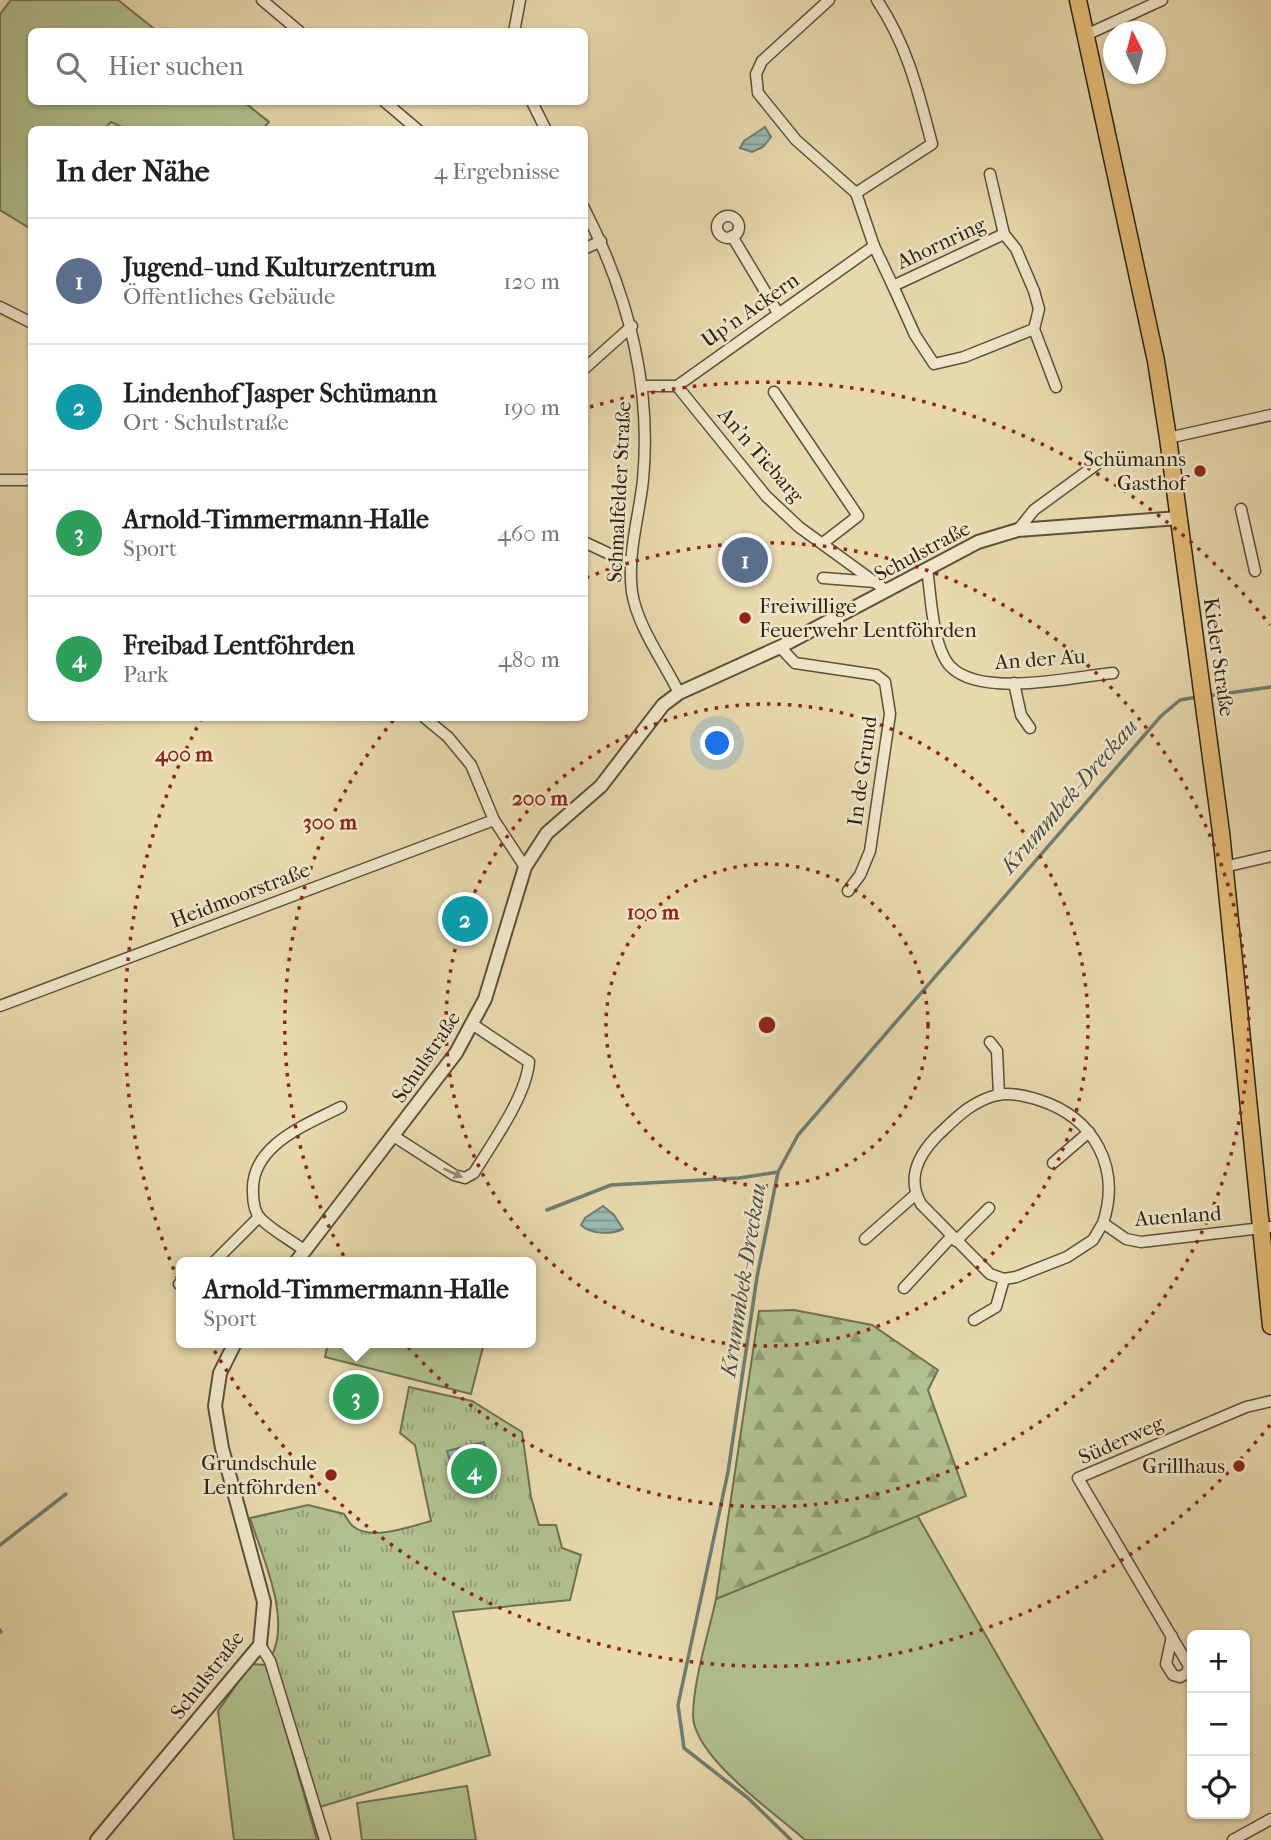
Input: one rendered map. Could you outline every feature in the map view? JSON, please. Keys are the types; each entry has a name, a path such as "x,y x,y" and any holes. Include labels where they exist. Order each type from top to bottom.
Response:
{"main road":[{"name":"Kieler Straße","path":"1078,0 1156,361 1168,438 1204,702 1266,1228 1271,1326"}],"street":[{"path":"262,0 295,28"},
{"path":"515,28 520,0"},
{"path":"828,0 762,61 756,74 758,93 796,140 856,193 932,144 908,55 896,28 877,0"},
{"path":"1086,35 1162,0"},
{"path":"389,105 413,126"},
{"path":"534,105 544,126"},
{"name":"Ahornring","path":"990,174 1004,234 1016,249 1034,291 1039,309 1034,329 1056,387"},
{"name":"Ahornring","path":"856,193 874,246 915,335 934,364 964,357 1034,329"},
{"name":"Schmalfelder Straße","path":"588,216 601,241 632,326 643,386 643,479 631,564 632,595 680,693"},
{"name":"Ahornring","path":"893,286 1004,234"},
{"path":"732,236 778,313"},
{"path":"588,247 601,241"},
{"name":"Up'n Ackern","path":"677,386 874,246"},
{"path":"0,307 28,321"},
{"path":"588,365 632,326"},
{"path":"643,386 677,386"},
{"name":"An'n Tiebarg","path":"677,386 766,496 887,591"},
{"name":"An'n Tiebarg","path":"774,392 858,516 823,543"},
{"path":"1168,438 1271,415"},
{"path":"1018,530 1034,510 1097,464"},
{"path":"0,480 28,480"},
{"path":"1241,509 1255,571"},
{"name":"Schulstraße","path":"300,1257 395,1137 456,1053 485,999 525,867 547,834 601,786 663,705 680,693 780,647 978,542 1018,530 1179,518"},
{"path":"588,544 631,564"},
{"name":"An der Au","path":"927,569 937,638 950,666 986,682 1014,683 1113,673"},
{"path":"823,578 876,582"},
{"name":"In de Grund","path":"780,647 795,663 876,675 885,682 890,714 870,851 860,875 848,891"},
{"path":"1014,683 1020,715 1031,728"},
{"path":"429,721 448,737 471,765 494,820 525,867"},
{"name":"Heidmoorstraße","path":"0,1006 494,820"},
{"path":"1224,867 1271,856"},
{"path":"395,1137 454,1175 465,1178 474,1173 515,1101 528,1073 529,1062 472,1024"},
{"path":"974,1320 996,1307 1004,1279 989,1274 916,1194 916,1165 923,1151 962,1111 999,1095 997,1051 990,1042"},
{"name":"Auenland","path":"999,1095 1015,1094 1051,1104 1072,1116 1089,1132 1107,1168 1111,1186 1103,1223 1082,1249 1004,1279"},
{"path":"305,1251 259,1217 253,1204 252,1186 257,1167 267,1152 283,1139 341,1107"},
{"path":"1053,1163 1089,1132"},
{"path":"865,1239 916,1194"},
{"path":"904,1288 954,1238 989,1208"},
{"path":"220,1257 259,1217"},
{"name":"Auenland","path":"1103,1223 1126,1239 1141,1242 1266,1228"},
{"name":"Schulstraße","path":"97,1840 260,1645 264,1602 225,1461 215,1406 220,1373 232,1348"},
{"name":"Süderweg","path":"1172,1636 1078,1478 1246,1407 1271,1401"},
{"path":"260,1645 270,1661 325,1840"},
{"path":"1233,1840 1271,1819"}],"green space":[{"path":"11,0 118,0 153,28 28,28 28,105 248,105 269,122 266,126 120,126 111,122 107,126 28,126 28,227 0,210 0,14"},
{"path":"794,1310 872,1325 938,1370 928,1390 966,1496 716,1599 759,1311"},
{"path":"327,1348 483,1348 471,1394 325,1357"},
{"path":"409,1387 472,1401 522,1432 531,1497 539,1525 556,1525 562,1548 581,1555 570,1600 453,1612 490,1755 320,1807 271,1657 277,1642 277,1606 250,1518 308,1505 344,1514 353,1526 371,1533 392,1531 431,1521 415,1445 400,1433"},
{"path":"917,1515 1103,1840 805,1840 756,1800 706,1748 697,1731 693,1715 699,1671 716,1599"},
{"path":"251,1664 267,1665 317,1840 234,1840 218,1711"},
{"path":"467,1786 476,1840 362,1840 357,1803"}],"water":[{"path":"765,127 771,137 763,147 752,152 740,148 744,141"},
{"path":"603,1206 614,1215 623,1229 601,1233 581,1225 585,1218"},
{"path":"484,1442 488,1458 452,1468 447,1451"}],"waterway":[{"name":"Krummbek-Dreckau","path":"1208,696 1271,687"},
{"name":"Krummbek-Dreckau","path":"791,1840 748,1798 684,1748 678,1705 728,1472 757,1277 778,1172 798,1135 1161,716 1180,700 1197,697"},
{"path":"547,1210 611,1185 739,1178 778,1172"},
{"path":"0,1545 66,1494"}],"place":[{"name":"Schümanns Gasthof","path":"1200,471"},
{"name":"Jugend- und Kulturzentrum","path":"745,560"},
{"name":"Freiwillige Feuerwehr Lentföhrden","path":"745,618"},
{"name":"Lindenhof Jasper Schümann","path":"465,919"},
{"name":"Arnold-Timmermann-Halle","path":"356,1397"},
{"name":"Grillhaus","path":"1239,1466"},
{"name":"Freibad Lentföhrden","path":"474,1471"},
{"name":"Grundschule Lentföhrden","path":"331,1475"}]}
